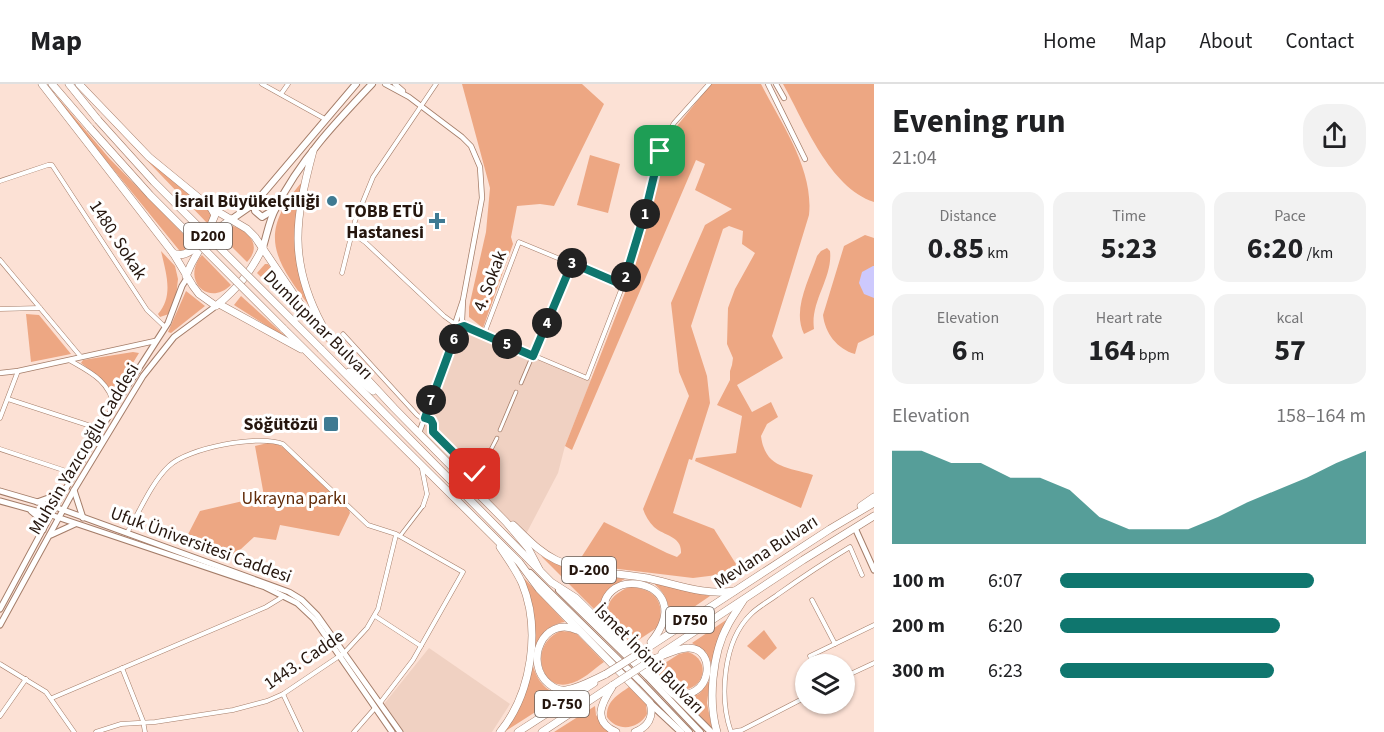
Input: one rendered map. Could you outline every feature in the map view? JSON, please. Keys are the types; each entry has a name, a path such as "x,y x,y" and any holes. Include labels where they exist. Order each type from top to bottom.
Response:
{"highway":[{"name":"Dumlupınar Bulvarı","path":"42,84 173,254 199,294 309,354"},
{"name":"Dumlupınar Bulvarı","path":"52,84 150,195 519,562 539,589 650,703"},
{"name":"Dumlupınar Bulvarı","path":"69,84 154,182 552,582 576,598 673,694"},
{"name":"Dumlupınar Bulvarı","path":"79,84 149,157 210,207 247,229 263,248 303,308 329,338"},
{"path":"313,151 299,208 298,248 303,281 309,300 329,338 506,522 528,548 539,569"},
{"path":"173,254 179,256 189,254 202,239 215,215 210,207"},
{"path":"187,277 205,241 213,232 232,219"},
{"path":"217,305 245,280 263,248"},
{"path":"321,349 394,408"},
{"name":"D-200","path":"471,487 490,501 539,549 565,564 708,592 734,591"},
{"path":"830,529 874,496"},
{"name":"Mevlana Bulvarı","path":"646,649 830,529 874,503"},
{"name":"Mevlana Bulvarı","path":"614,685 874,516"},
{"path":"492,535 522,583 528,603 532,639 529,664 520,694 508,722 500,732"},
{"path":"606,627 603,611 605,600 613,590 627,583 648,586 657,593 662,601 665,618 661,630 646,649"},
{"path":"717,732 712,711 712,698 718,655 728,625 745,598"},
{"path":"578,630 560,627 550,631 542,639 537,656 541,675 558,690 566,690 606,675"},
{"path":"653,659 688,648 696,650 705,660 707,673 702,686 696,692 688,695 673,694"},
{"name":"D-750","path":"518,732 646,649"},
{"path":"614,685 602,704 601,712 605,723 616,732"},
{"name":"D-750","path":"542,732 614,685"},
{"path":"635,732 648,722 651,713 650,703"}],"main road":[{"path":"232,219 255,203 356,84"},
{"path":"263,248 274,209 330,129 372,84"},
{"path":"255,203 255,212 262,217 274,209"},
{"name":"Muhsin Yazıcıoğlu Caddesi","path":"0,609 100,429 165,327 187,277"},
{"name":"Muhsin Yazıcıoğlu Caddesi","path":"0,626 74,490 143,376 174,337 217,305"},
{"path":"37,502 67,487"},
{"path":"74,490 83,518"},
{"name":"Ufuk Üniversitesi Caddesi","path":"0,491 55,507 125,536 287,594 309,606 399,732"},
{"name":"Ufuk Üniversitesi Caddesi","path":"0,501 125,536"},
{"path":"28,509 37,516 43,530"},
{"path":"50,536 76,524"},
{"path":"855,528 872,557 874,570"},
{"name":"İsmet İnönü Bulvarı","path":"519,562 689,732"},
{"name":"İsmet İnönü Bulvarı","path":"552,582 700,732"},
{"path":"673,694 711,732"},
{"path":"650,703 681,732"},
{"name":"Ufuk Üniversitesi Caddesi","path":"378,705 392,732"}],"street":[{"path":"262,84 325,119"},
{"path":"282,94 288,84"},
{"path":"385,84 421,105 471,146 480,167 482,198 459,323 419,433"},
{"path":"395,84 409,97"},
{"path":"342,273 366,190 380,164 436,84"},
{"path":"352,232 444,316 587,378 623,285 664,140 674,123 709,84"},
{"path":"768,84 805,159"},
{"path":"776,84 784,98"},
{"path":"781,111 788,106"},
{"name":"1480. Sokak","path":"0,182 52,165 147,309 165,327"},
{"name":"4. Sokak","path":"484,334 519,242 623,285"},
{"path":"0,260 81,357"},
{"path":"521,383 572,263"},
{"path":"0,309 40,308"},
{"path":"343,334 417,415 431,420 433,432 475,474 483,465 497,438"},
{"path":"0,373 155,341"},
{"path":"69,360 106,385 112,396 114,407"},
{"path":"0,418 18,371"},
{"path":"500,430 516,392"},
{"path":"8,399 100,429"},
{"path":"125,536 154,486 170,464 208,448 254,440 274,440 283,444 368,525 398,535 463,572 410,664 354,732"},
{"path":"0,449 75,474"},
{"path":"398,535 423,506 427,494 422,465"},
{"name":"1443. Cadde","path":"96,732 121,723 154,722 233,710 283,694 342,655 359,638 375,616 398,535"},
{"path":"795,703 742,730 731,732 726,719 725,705 726,677 731,646 751,614 821,564 850,547 862,575"},
{"path":"52,698 266,607 287,594"},
{"path":"812,600 835,644"},
{"path":"375,616 421,646"},
{"path":"814,654 874,625"},
{"path":"855,672 874,663"},
{"path":"0,664 52,698 74,732"},
{"path":"122,668 145,732"},
{"path":"0,716 26,679"},
{"path":"283,694 301,732"}],"shaded area":[{"path":"874,266 874,298 864,294 859,283 862,272"},
{"path":"464,326 591,380 565,446 558,473 525,536 419,433 458,328 468,330"},
{"path":"429,648 510,704 492,732 404,732 384,704"}],"green space":[{"path":"462,84 582,84 604,104 554,206 540,204 517,206 511,237 513,244 483,328 469,317 469,307 486,232 490,188"},
{"path":"711,84 761,84 794,147 806,181 809,215 772,336 783,358 737,385 752,412 771,402 778,417 767,424 761,436 763,447 772,460 786,468 813,475 801,508 695,461 696,458 736,453 742,416 717,405 730,380 733,358 727,344 728,308 735,289 755,253 742,244 743,231 729,226 723,229 691,326 707,376 710,403 692,460 689,459 673,513 714,529 741,572 693,578 577,564 604,522 667,553 677,557 681,553 679,543 654,527 643,509 689,396 679,372 671,303 705,225 732,209 695,190 705,164 696,160 572,450 565,446 626,290 643,240 664,145"},
{"path":"783,84 874,84 874,202 858,194 844,183 831,168 810,135"},
{"path":"48,86 109,158 194,245 183,252 179,250 47,88"},
{"path":"109,121 162,171 208,207 212,216 208,224"},
{"path":"590,155 620,164 608,213 577,205"},
{"path":"302,182 297,214 297,261 310,307 287,275 280,260 275,232 279,217 288,200"},
{"path":"233,226 249,236 254,245 254,250 247,262 218,233"},
{"path":"865,235 874,238 874,335 858,343 855,354 837,344 826,328 823,315 844,246"},
{"path":"827,248 830,251 830,261 815,309 814,329 804,334 800,315 803,295 817,256"},
{"path":"161,251 175,266 178,279 176,297 169,314 160,317 158,314 166,300 167,292"},
{"path":"202,255 231,285 222,291 213,293 206,292 200,287 194,273 196,264"},
{"path":"265,264 268,264 330,345 257,273"},
{"path":"186,291 205,306 171,333 168,332"},
{"path":"241,296 292,342 234,305"},
{"path":"26,314 39,315 71,354 31,362"},
{"path":"139,353 114,394 103,380 81,363 83,360"},
{"name":"Ukrayna parkı","path":"272,442 283,447 349,510 350,513 339,536 280,525 276,540 254,537 227,562 182,546 200,511 264,496 255,446"},
{"path":"541,556 582,571 625,579 607,592 598,613"},
{"path":"524,578 565,622 554,625 546,631 539,638 534,649 529,594"},
{"path":"653,583 710,596 669,624 667,601"},
{"path":"629,587 646,590 652,594 660,610 658,627 631,645 612,622 608,607 618,593"},
{"path":"726,620 718,638 712,665 706,652 692,643"},
{"path":"764,630 777,648 764,660 747,646"},
{"path":"561,631 577,634 604,662 582,678 568,684 551,681 542,665 541,656 544,646 550,638"},
{"path":"688,652 701,662 702,676 692,687 685,690 675,689 654,670 679,654"},
{"path":"532,661 542,683 551,691 562,695 504,732"},
{"path":"710,680 707,703 712,728 684,699 699,694"},
{"path":"629,687 646,704 647,714 633,726 622,727 611,722 607,717 607,711 614,699"},
{"path":"595,706 596,715 609,732 554,732"}],"place":[{"name":"İsrail Büyükelçiliği","path":"332,201"},
{"name":"TOBB ETÜ Hastanesi","path":"437,221"},
{"name":"Söğütözü","path":"331,424"}],"route":[{"path":"475,474 433,432 431,420 425,418 458,328 464,326 533,356 572,263 623,285 646,209 660,151"}]}
